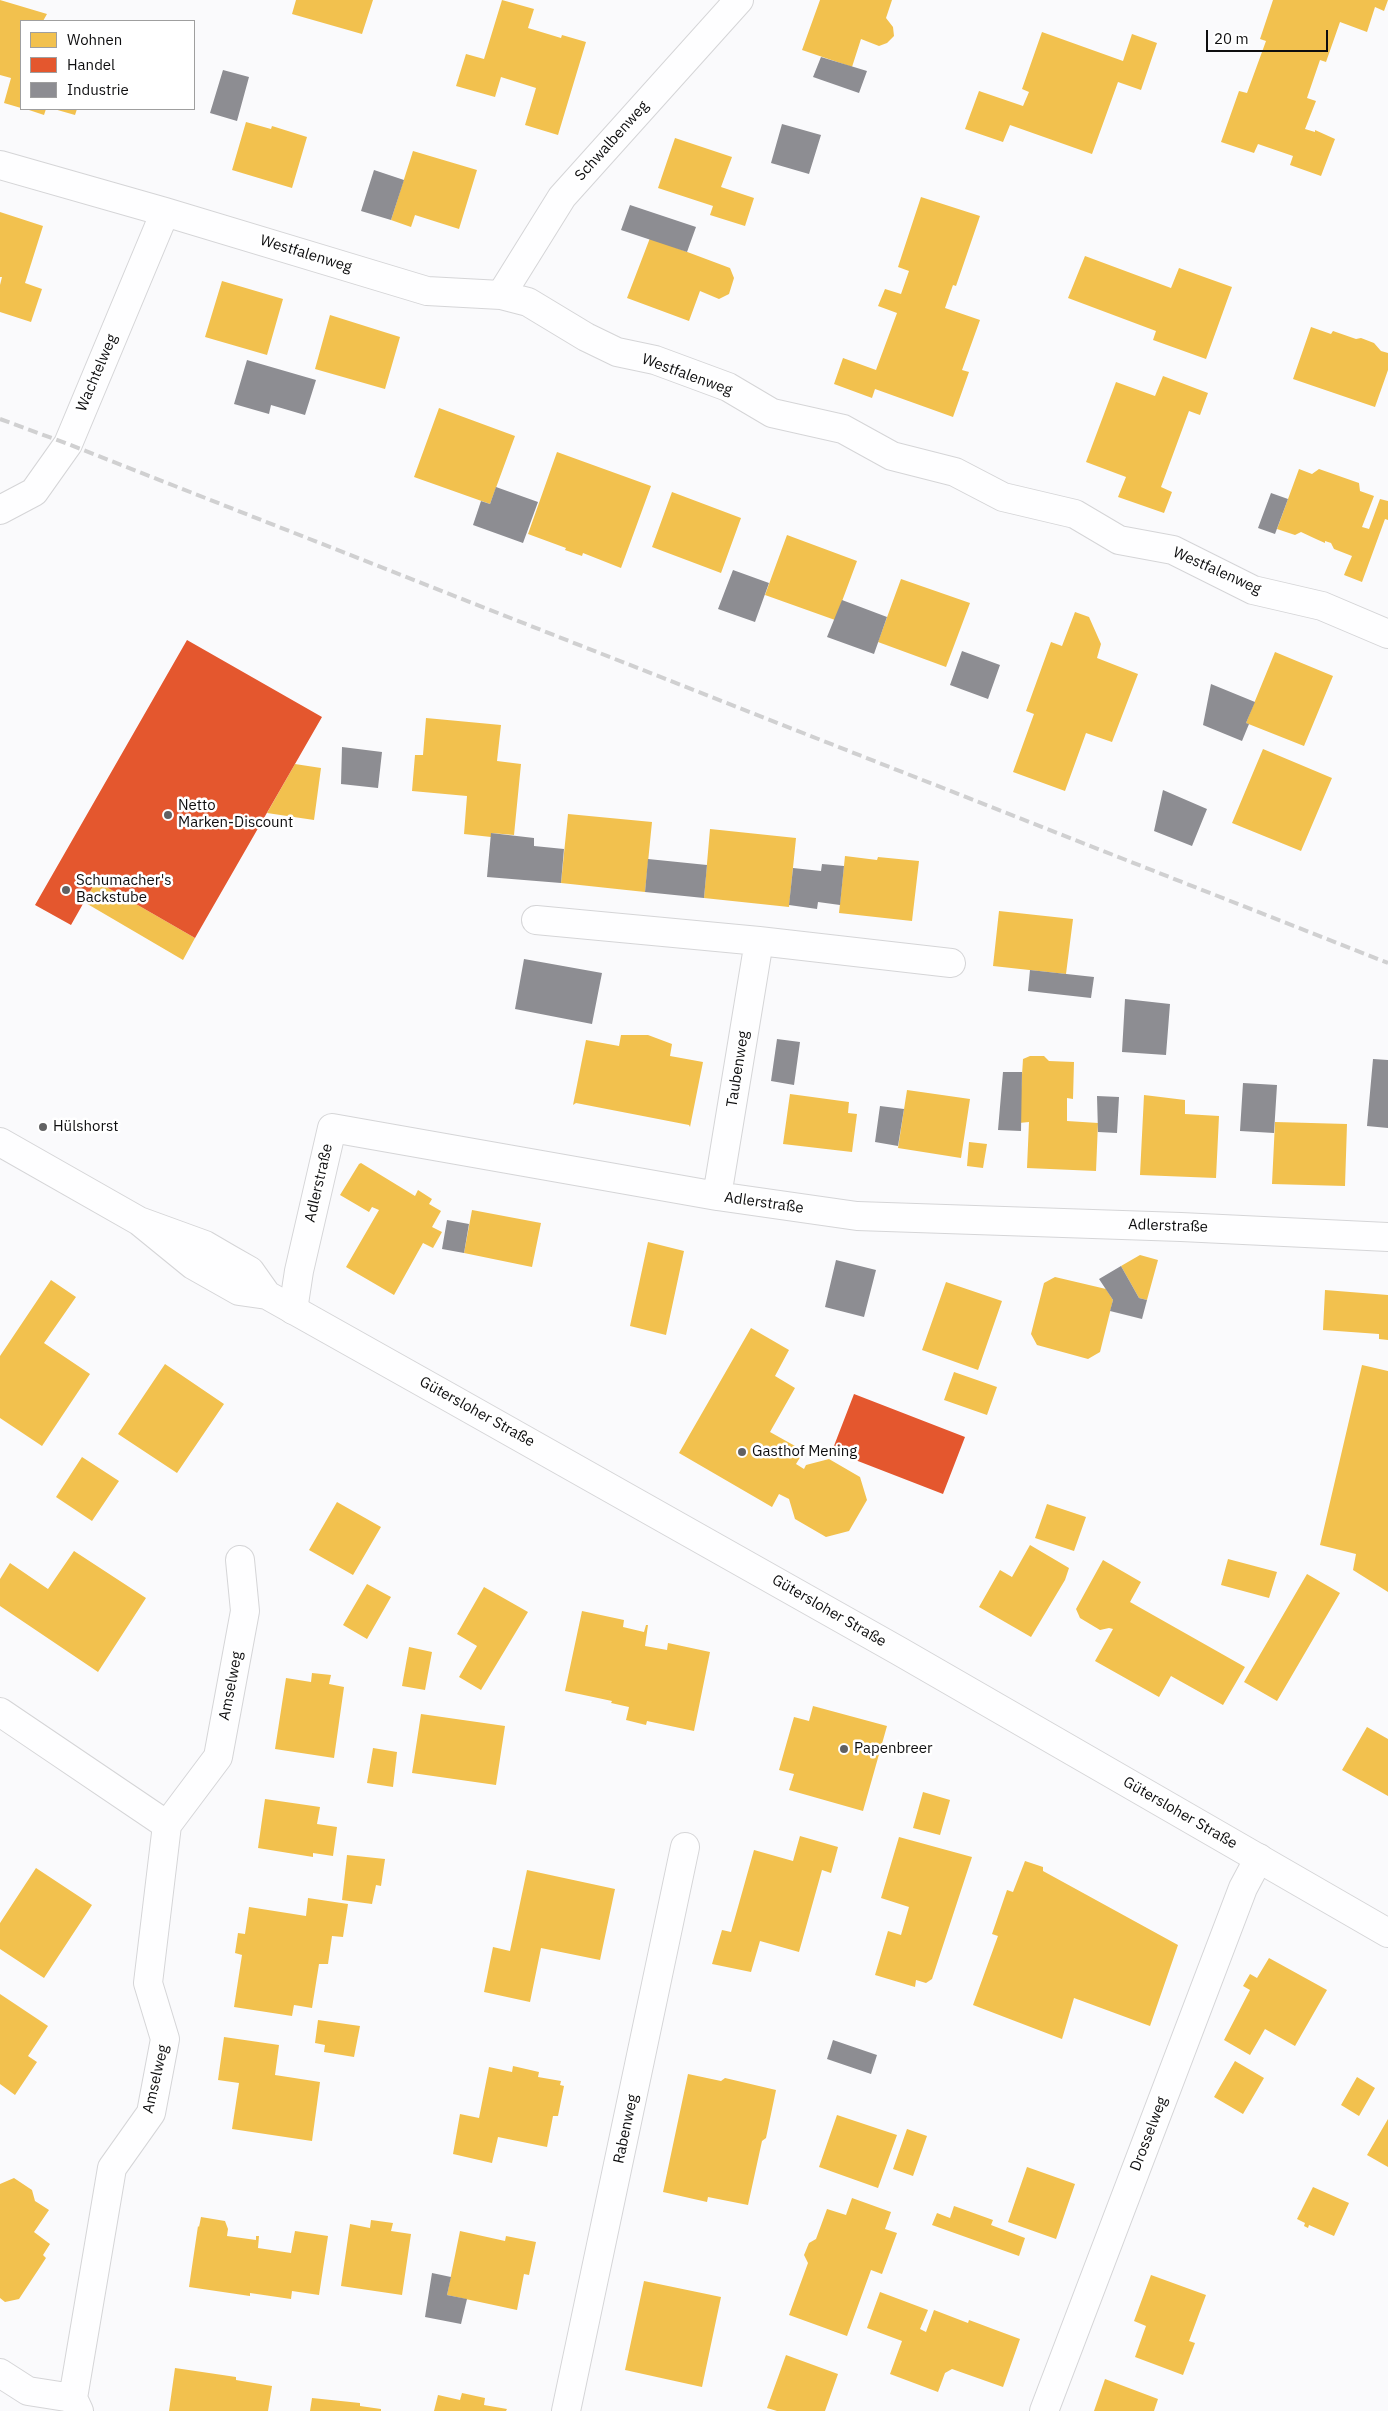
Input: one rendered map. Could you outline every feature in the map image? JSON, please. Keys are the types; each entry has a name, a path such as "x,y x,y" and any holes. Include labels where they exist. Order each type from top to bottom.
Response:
{"street":[{"name":"Schwalbenweg","path":"501,295 562,196 739,0"},
{"name":"Westfalenweg","path":"0,165 165,212 427,291 501,295 528,302 586,337 617,352 655,360 728,387 772,413 843,429 892,456 955,472 1003,497 1075,514 1119,540 1173,550 1253,590 1322,606 1388,634"},
{"name":"Wachtelweg","path":"0,510 34,492 68,444 165,212"},
{"path":"536,920 759,941 951,963"},
{"name":"Taubenweg","path":"717,1196 759,941"},
{"name":"Adlerstraße","path":"293,1310 299,1271 332,1128 717,1196 857,1216 1181,1226 1388,1237"},
{"name":"Gütersloher Straße","path":"0,1142 139,1221 193,1265 239,1291 267,1295 753,1568 1388,1933"},
{"name":"Amselweg","path":"76,2404 112,2168 151,2113 166,2039 148,1983 167,1825 218,1757 245,1611 240,1560"},
{"path":"0,1712 167,1825"},
{"name":"Rabenweg","path":"566,2411 685,1847"},
{"name":"Drosselweg","path":"1044,2411 1243,1888 1259,1858"},
{"path":"0,2373 28,2391 76,2404"}],"building: Wohnen":[{"path":"0,0 47,14 44,20 20,20 20,108 4,103 11,78 0,75"},
{"path":"296,0 373,0 362,34 292,14"},
{"path":"502,0 534,9 528,28 561,38 562,35 586,42 558,135 525,125 536,88 501,77 495,97 456,86 466,54 484,59"},
{"path":"820,0 892,0 886,18 893,27 894,36 887,43 879,46 861,39 852,67 802,50"},
{"path":"1273,0 1388,0 1384,11 1375,7 1367,32 1340,22 1326,62 1320,60 1307,98 1316,101 1305,129 1315,132 1315,130 1335,139 1321,176 1290,165 1293,156 1258,144 1254,153 1221,142 1239,91 1247,93 1266,41 1260,39"},
{"path":"1042,32 1123,61 1132,34 1157,43 1141,90 1118,82 1092,154 1010,125 1003,142 965,129 979,91 1023,106 1029,92 1022,89"},
{"path":"29,110 46,110 44,115"},
{"path":"58,110 77,110 75,115"},
{"path":"246,122 271,129 272,126 307,137 292,188 232,170"},
{"path":"675,138 732,157 721,187 754,198 745,226 710,215 713,206 658,188"},
{"path":"413,151 477,170 459,229 415,215 411,227 391,220"},
{"path":"921,197 980,216 956,286 953,285 945,308 980,320 962,370 969,372 953,417 875,389 872,398 834,384 843,358 876,370 897,313 878,306 885,289 901,294 909,271 898,267"},
{"path":"0,212 43,226 25,283 42,289 31,322 0,312 0,285 2,277 0,277"},
{"path":"650,238 730,268 734,278 729,294 719,299 700,291 689,321 627,298"},
{"path":"1085,256 1171,288 1179,268 1232,287 1206,359 1153,340 1156,331 1068,298"},
{"path":"222,281 283,299 267,355 205,337"},
{"path":"330,315 400,337 385,389 315,369"},
{"path":"1311,327 1331,334 1333,331 1356,339 1361,338 1374,343 1381,351 1388,353 1388,370 1375,407 1293,379"},
{"path":"1163,376 1208,393 1200,415 1189,411 1161,487 1172,492 1164,513 1118,497 1126,477 1086,462 1116,382 1155,396"},
{"path":"439,408 515,436 490,504 414,477"},
{"path":"557,452 651,486 621,568 583,553 582,556 565,550 566,548 528,534"},
{"path":"1299,469 1312,474 1319,469 1359,483 1360,491 1374,496 1362,527 1369,529 1380,499 1388,501 1388,520 1385,519 1362,582 1344,575 1352,556 1334,549 1331,543 1325,541 1325,543 1301,532 1295,535 1277,529"},
{"path":"672,492 741,518 721,573 652,547"},
{"path":"787,535 857,561 835,620 765,595"},
{"path":"901,579 970,603 946,667 878,642"},
{"path":"1075,612 1089,617 1101,644 1097,658 1138,674 1112,742 1086,733 1065,791 1013,772 1034,714 1026,711 1051,642 1062,646"},
{"path":"1275,652 1333,676 1304,746 1246,723"},
{"path":"426,718 501,725 497,761 521,764 514,835 491,833 491,837 464,834 467,796 412,791 415,755 423,755"},
{"path":"1263,749 1332,778 1301,851 1232,823"},
{"path":"295,764 321,768 314,820 267,813"},
{"path":"568,814 652,822 645,892 561,883"},
{"path":"710,829 796,838 789,907 704,898"},
{"path":"845,856 877,860 878,857 919,861 912,921 839,913"},
{"path":"96,881 195,938 183,960 84,902"},
{"path":"999,911 1073,919 1066,974 993,966"},
{"path":"621,1035 648,1035 672,1044 670,1056 703,1062 690,1127 689,1125 576,1103 573,1105 586,1040 619,1046"},
{"path":"1030,1056 1044,1056 1049,1061 1074,1062 1073,1099 1067,1098 1067,1121 1098,1123 1096,1171 1027,1168 1029,1122 1019,1123 1023,1059"},
{"path":"907,1090 970,1099 961,1158 898,1148"},
{"path":"790,1094 849,1102 848,1113 857,1114 852,1152 783,1144"},
{"path":"1144,1095 1185,1100 1185,1114 1219,1116 1216,1178 1140,1175"},
{"path":"1275,1122 1347,1124 1345,1186 1272,1184"},
{"path":"969,1142 987,1144 983,1168 967,1166"},
{"path":"361,1163 415,1196 418,1190 432,1199 429,1204 441,1211 432,1227 442,1232 433,1248 423,1243 394,1295 346,1267 379,1210 372,1207 369,1212 340,1195"},
{"path":"472,1210 541,1223 532,1267 464,1253"},
{"path":"648,1242 684,1251 666,1335 630,1326"},
{"path":"1140,1255 1158,1260 1147,1300 1139,1298 1121,1266"},
{"path":"1055,1277 1106,1289 1113,1300 1100,1352 1088,1359 1037,1345 1031,1334 1044,1283"},
{"path":"51,1280 76,1297 44,1343 90,1374 42,1446 0,1418 0,1356"},
{"path":"946,1282 1002,1301 978,1370 922,1350"},
{"path":"1325,1290 1388,1295 1388,1340 1379,1339 1379,1334 1323,1330"},
{"path":"751,1328 789,1350 775,1376 795,1388 770,1432 804,1451 796,1464 804,1469 806,1465 829,1459 860,1477 867,1500 849,1531 826,1537 795,1519 789,1499 779,1494 772,1507 679,1453"},
{"path":"165,1364 224,1404 177,1473 118,1434"},
{"path":"1362,1365 1388,1371 1388,1592 1353,1570 1356,1554 1320,1545"},
{"path":"954,1372 997,1387 987,1415 944,1400"},
{"path":"82,1457 119,1481 92,1521 56,1497"},
{"path":"337,1502 381,1527 353,1575 309,1550"},
{"path":"1047,1504 1086,1517 1074,1551 1035,1538"},
{"path":"1030,1545 1069,1568 1065,1580 1031,1637 979,1607 1000,1570 1012,1577"},
{"path":"74,1551 146,1598 98,1672 0,1606 0,1579 10,1563 48,1589"},
{"path":"1228,1559 1277,1572 1269,1598 1221,1585"},
{"path":"1103,1560 1141,1582 1130,1602 1245,1667 1223,1705 1171,1676 1159,1697 1095,1661 1113,1629 1100,1630 1080,1618 1076,1609"},
{"path":"1307,1574 1340,1593 1277,1701 1244,1682"},
{"path":"367,1584 391,1597 367,1639 343,1625"},
{"path":"484,1587 528,1612 481,1690 459,1677 477,1646 457,1634"},
{"path":"582,1611 624,1620 623,1627 644,1632 646,1625 648,1625 645,1646 667,1650 668,1643 710,1652 694,1731 647,1721 646,1725 626,1720 629,1707 611,1703 612,1701 565,1691"},
{"path":"409,1647 432,1652 425,1690 402,1686"},
{"path":"312,1673 331,1675 329,1684 344,1687 334,1758 275,1749 286,1678 311,1682"},
{"path":"813,1706 887,1726 863,1811 789,1790 794,1774 779,1770 794,1717 809,1721"},
{"path":"421,1714 505,1726 496,1785 412,1773"},
{"path":"1367,1727 1388,1739 1388,1796 1342,1770"},
{"path":"373,1748 397,1752 393,1787 367,1783"},
{"path":"923,1792 950,1800 940,1835 913,1828"},
{"path":"265,1799 320,1807 317,1824 337,1827 333,1856 313,1853 313,1857 258,1848"},
{"path":"800,1836 838,1847 831,1873 822,1870 799,1952 760,1941 751,1972 712,1964 722,1930 731,1932 754,1850 793,1861"},
{"path":"899,1837 972,1857 932,1979 926,1983 916,1980 915,1987 875,1975 888,1931 901,1935 909,1907 881,1898"},
{"path":"347,1855 385,1859 381,1886 376,1885 372,1904 342,1900"},
{"path":"1025,1861 1043,1867 1043,1871 1178,1945 1150,2026 1074,1998 1062,2039 973,2005 998,1936 992,1934 1007,1890 1013,1892"},
{"path":"36,1868 92,1905 44,1978 0,1949 0,1923"},
{"path":"527,1870 615,1889 600,1960 541,1948 530,2002 484,1992 493,1947 510,1951"},
{"path":"308,1898 348,1904 343,1937 332,1936 328,1964 319,1964 312,2008 294,2005 292,2016 234,2007 242,1955 235,1953 238,1933 245,1934 249,1907 306,1916"},
{"path":"1269,1958 1327,1990 1295,2046 1265,2029 1250,2055 1224,2040 1250,1990 1243,1986 1250,1974 1257,1978"},
{"path":"0,1994 48,2026 28,2056 37,2062 15,2095 0,2084"},
{"path":"318,2020 360,2026 354,2057 324,2052 325,2045 315,2043"},
{"path":"224,2037 279,2045 275,2075 320,2082 312,2141 232,2129 239,2083 218,2080"},
{"path":"1235,2061 1264,2078 1243,2114 1214,2097"},
{"path":"513,2066 539,2072 538,2077 561,2081 560,2085 564,2086 558,2116 553,2116 547,2147 498,2137 492,2163 453,2154 460,2114 479,2118 489,2067 512,2072"},
{"path":"688,2074 721,2081 725,2078 776,2090 766,2138 762,2141 748,2205 708,2197 707,2202 663,2192"},
{"path":"1357,2077 1375,2088 1359,2116 1341,2105"},
{"path":"837,2115 897,2135 878,2188 819,2167"},
{"path":"1388,2119 1388,2167 1367,2155"},
{"path":"907,2129 927,2136 913,2176 893,2169"},
{"path":"1027,2167 1075,2184 1056,2239 1008,2222"},
{"path":"14,2178 32,2190 35,2201 49,2210 34,2232 50,2244 43,2255 46,2258 19,2299 5,2302 0,2298 0,2184"},
{"path":"1313,2187 1349,2203 1334,2236 1309,2225 1308,2228 1304,2226 1305,2223 1297,2219"},
{"path":"852,2198 891,2212 885,2229 897,2233 882,2274 871,2270 847,2336 789,2315 808,2263 804,2255 809,2243 816,2239 827,2209 846,2215"},
{"path":"954,2206 993,2220 991,2225 1025,2238 1019,2256 932,2225 937,2213 950,2218"},
{"path":"201,2217 225,2221 228,2229 227,2236 256,2240 256,2236 259,2236 258,2248 291,2253 295,2231 328,2236 319,2295 292,2291 291,2299 250,2293 250,2296 189,2287"},
{"path":"371,2220 393,2223 391,2231 411,2234 402,2295 341,2286 350,2224 370,2228"},
{"path":"460,2231 505,2241 506,2236 536,2242 529,2275 524,2274 517,2310 447,2295"},
{"path":"1151,2275 1206,2295 1189,2341 1195,2343 1183,2375 1135,2357 1146,2326 1134,2321"},
{"path":"644,2281 721,2297 702,2387 625,2370"},
{"path":"880,2292 928,2310 920,2329 926,2332 934,2310 968,2323 969,2320 1020,2339 1003,2387 952,2369 945,2373 938,2392 890,2374 902,2341 867,2328"},
{"path":"786,2355 838,2374 825,2411 777,2411 767,2408"},
{"path":"175,2368 236,2377 236,2380 272,2386 268,2411 169,2411"},
{"path":"1105,2379 1158,2399 1154,2411 1094,2411"},
{"path":"462,2393 485,2398 484,2405 507,2409 506,2411 434,2411 438,2395 460,2400"},
{"path":"312,2398 360,2403 360,2406 381,2409 381,2411 310,2411"}],"building: Handel":[{"path":"187,640 322,717 195,938 96,881 71,925 35,905"},
{"path":"854,1394 965,1437 943,1494 832,1451"}],"building: Industrie":[{"path":"821,57 867,71 859,93 813,77"},
{"path":"223,70 249,77 237,121 210,113"},
{"path":"782,124 821,135 809,174 771,163"},
{"path":"374,170 404,180 391,220 361,211"},
{"path":"630,205 696,227 687,252 621,230"},
{"path":"247,360 316,380 305,415 271,405 269,414 234,404"},
{"path":"496,487 538,502 523,543 473,525 481,501 490,504"},
{"path":"1271,493 1288,499 1275,534 1258,528"},
{"path":"733,570 769,583 755,622 718,609"},
{"path":"842,600 887,617 874,654 827,637"},
{"path":"962,651 1000,665 988,699 950,685"},
{"path":"1211,684 1255,702 1246,723 1249,724 1242,741 1203,725"},
{"path":"342,747 382,752 378,788 341,784"},
{"path":"1163,790 1207,809 1192,846 1154,831"},
{"path":"491,833 534,838 534,846 564,849 561,883 487,877"},
{"path":"648,859 707,865 704,898 645,892"},
{"path":"822,864 844,866 840,905 818,902 817,909 789,905 793,868 821,871"},
{"path":"524,959 602,973 592,1024 515,1009"},
{"path":"1030,970 1094,977 1091,998 1028,991"},
{"path":"1125,999 1170,1004 1166,1055 1122,1052"},
{"path":"777,1039 800,1042 794,1085 771,1081"},
{"path":"1373,1059 1388,1060 1388,1128 1367,1126"},
{"path":"1003,1072 1022,1072 1021,1131 998,1130"},
{"path":"1243,1083 1277,1085 1274,1133 1240,1131"},
{"path":"1097,1096 1119,1097 1117,1133 1098,1132"},
{"path":"880,1106 904,1109 898,1146 875,1142"},
{"path":"447,1220 469,1224 464,1253 442,1249"},
{"path":"836,1260 876,1270 864,1317 825,1307"},
{"path":"1121,1266 1139,1298 1147,1300 1142,1319 1110,1311 1113,1300 1099,1279"},
{"path":"833,2040 877,2055 871,2074 827,2059"},
{"path":"432,2273 451,2277 447,2295 467,2299 461,2324 425,2317"}],"railway":[{"path":"0,419 68,444 1388,963"}],"place":[{"name":"Netto Marken-Discount","path":"168,815"},
{"name":"Schumacher's Backstube","path":"66,890"},
{"name":"Hülshorst","path":"43,1127"},
{"name":"Gasthof Mening","path":"742,1452"},
{"name":"Papenbreer","path":"844,1749"}]}
